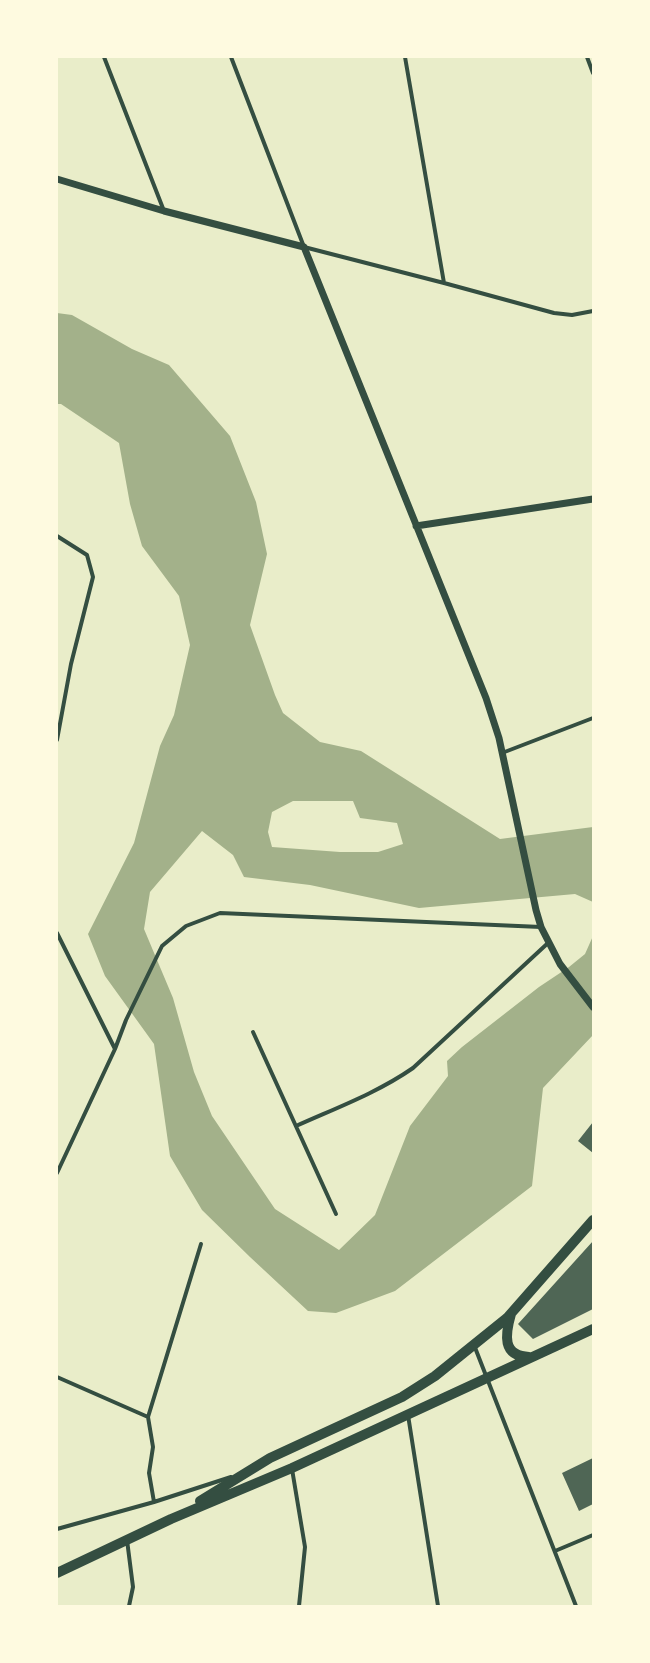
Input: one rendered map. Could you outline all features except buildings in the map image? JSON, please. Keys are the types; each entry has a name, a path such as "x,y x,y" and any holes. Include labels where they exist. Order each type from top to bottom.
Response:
{"main road":[{"path":"171,1519 288,1449 402,1397 435,1376 507,1318 593,1220"},
{"path":"512,1312 506,1331 508,1345 513,1353 518,1356 530,1357"},
{"path":"57,1573 171,1519 292,1468 593,1329"}],"street":[{"path":"104,57 164,211"},
{"path":"231,57 304,247 486,698 502,753 536,910 548,943 560,964 593,1007"},
{"path":"405,57 444,283"},
{"path":"587,57 593,73"},
{"path":"57,179 164,211 554,313 572,315 593,311"},
{"path":"416,526 593,499"},
{"path":"57,536 87,555 93,576 71,664 57,740"},
{"path":"502,753 593,718"},
{"path":"57,1173 115,1049 126,1020 162,946 186,926 220,913 542,927"},
{"path":"57,934 115,1049"},
{"path":"296,1126 376,1090 396,1080 414,1068 548,943"},
{"path":"253,1032 336,1214"},
{"path":"154,1502 149,1473 153,1447 148,1417 201,1244"},
{"path":"474,1344 576,1606"},
{"path":"57,1377 148,1417"},
{"path":"408,1414 438,1606"},
{"path":"292,1468 304,1547 299,1606"},
{"path":"57,1529 154,1502 248,1472"},
{"path":"555,1551 593,1534"},
{"path":"127,1540 133,1587 129,1606"}],"shaded area":[{"path":"57,313 72,315 132,349 169,365 230,436 256,502 267,554 250,625 283,713 320,742 361,751 500,839 593,827 593,902 575,894 419,908 310,885 244,877 233,855 202,831 150,892 144,929 173,998 194,1072 212,1116 275,1209 339,1250 375,1215 410,1126 448,1076 447,1061 462,1047 539,987 569,967 585,954 593,936 593,1035 543,1088 532,1186 395,1291 336,1313 308,1311 202,1210 170,1156 154,1044 105,976 88,934 134,843 160,746 174,715 190,645 179,596 142,546 130,504 119,443 61,404 57,404","holes":["293,801 353,801 360,818 397,823 403,844 378,852 340,852 272,847 268,832 272,812"]}]}
